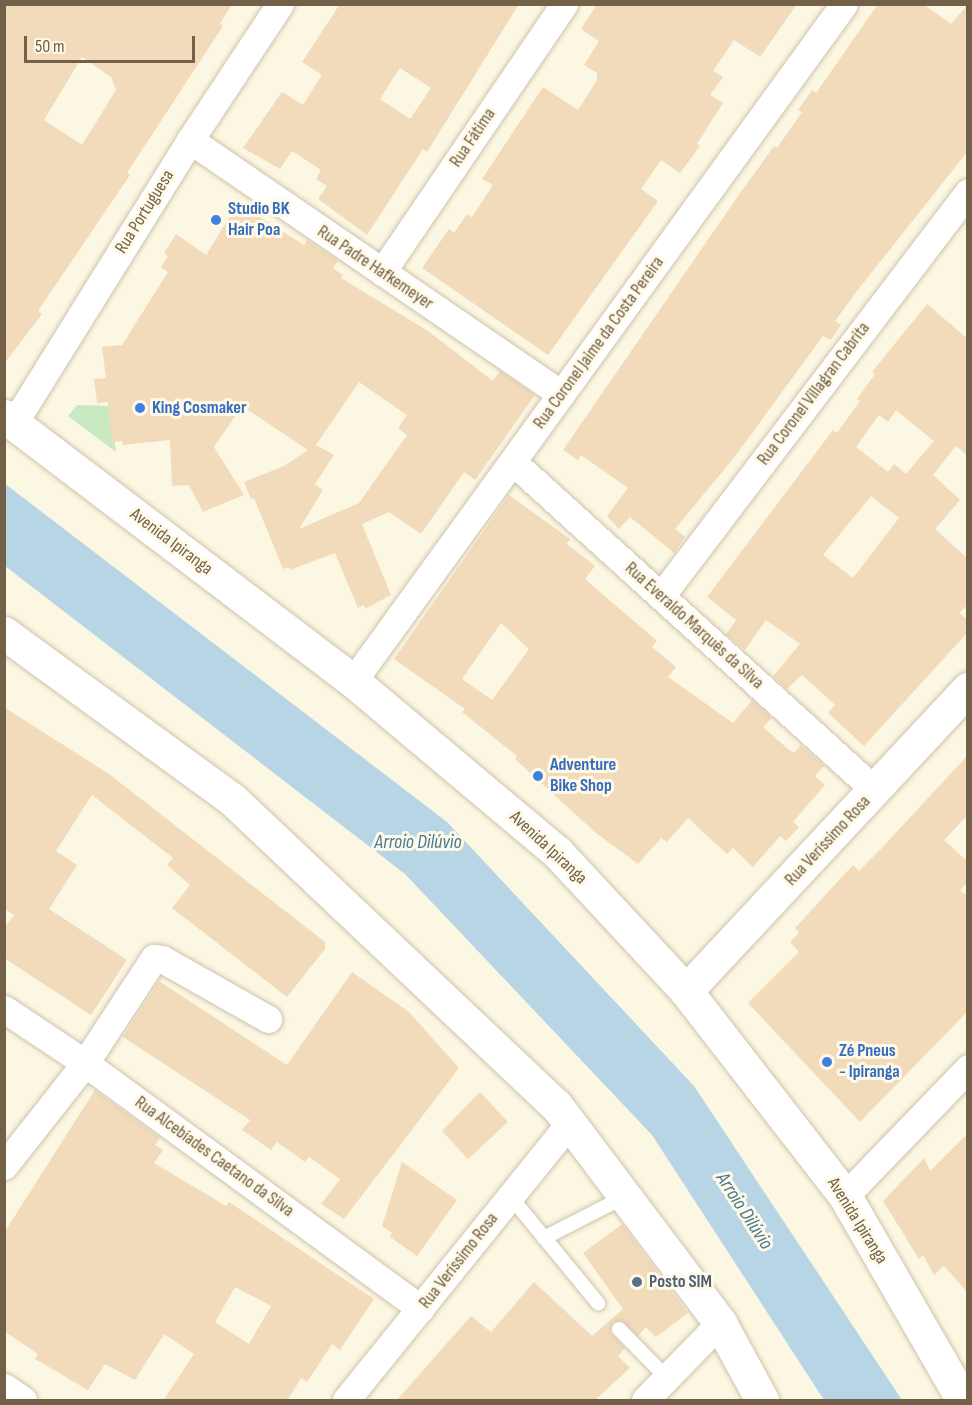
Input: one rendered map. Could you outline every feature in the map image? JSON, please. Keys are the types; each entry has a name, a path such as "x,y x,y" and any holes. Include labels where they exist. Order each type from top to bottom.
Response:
{"main road":[{"name":"Avenida Ipiranga","path":"9,419 353,681 557,852 686,992 845,1196 963,1401"},
{"path":"4,633 233,800 571,1121 720,1323 762,1401"},
{"name":"Rua Veríssimo Rosa","path":"686,992 876,791 968,689"}],"street":[{"name":"Rua Portuguesa","path":"9,419 280,4"},
{"name":"Rua Fátima","path":"381,272 564,4"},
{"name":"Rua Coronel Jaime da Costa Pereira","path":"353,681 844,4"},
{"name":"Rua Padre Hafkemeyer","path":"190,140 561,394"},
{"name":"Rua Coronel Villagran Cabrita","path":"661,596 968,192"},
{"name":"Rua Everaldo Marquês da Silva","path":"513,462 876,791"},
{"path":"4,1166 85,1063 154,958 162,959 268,1019"},
{"name":"Rua Alcebíades Caetano da Silva","path":"4,1009 85,1063 421,1309"},
{"path":"845,1196 968,1068"},
{"name":"Rua Veríssimo Rosa","path":"346,1401 571,1121"},
{"path":"645,1401 720,1323"},
{"path":"4,1387 23,1401"}],"lane":[{"path":"510,1196 598,1303"},
{"path":"544,1238 626,1196"},
{"path":"619,1329 667,1378"}],"green space":[{"path":"77,405 110,406 116,452 68,416"}],"water":[{"name":"Arroio Dilúvio","path":"4,483 447,822 694,1086 902,1400 824,1400 652,1135 405,874 5,566"}],"building":[{"path":"4,4 232,4 220,24 223,26 127,173 130,175 38,311 42,314 4,364","holes":["82,57 111,77 116,90 82,145 44,120"]},
{"path":"340,4 519,4 427,152 423,149 367,235 318,199 327,186 316,179 321,170 292,151 280,169 243,148 282,92 303,105 322,75 302,62","holes":["400,68 431,88 410,119 380,99"]},
{"path":"597,4 797,4 760,57 734,40 713,71 723,77 710,95 723,103 697,144 700,146 680,173 661,160 641,189 658,201 548,355 422,268 449,229 454,233 467,214 472,217 493,185 482,179 543,87 578,110 597,80 597,73 584,65 599,41 581,29"},
{"path":"878,4 923,4 951,24 968,4 968,151 835,321 841,325 831,340 823,336 733,459 675,529 685,537 674,553 630,517 619,529 607,516 628,488 581,455 578,460 563,450 738,196 774,146 777,148 802,112 798,110 812,90 816,93"},
{"path":"238,203 304,245 307,240 338,261 333,268 343,275 341,278 428,331 493,381 500,371 535,395 475,480 464,472 421,534 389,512 362,524 391,595 365,609 364,605 358,608 335,553 290,570 289,567 283,569 254,498 251,499 244,482 284,466 308,450 242,406 214,447 244,495 203,512 189,485 172,486 170,440 123,445 122,441 112,442 108,402 97,403 94,379 106,378 102,347 122,345 168,272 161,267 168,256 164,253 176,234 206,255","holes":["359,382 407,415 398,428 407,435 359,503 299,529 323,490 315,484 334,455 316,445"]},
{"path":"927,304 968,339 968,456 956,446 933,475 960,500 935,529 968,559 968,604 959,613 968,620 968,632 864,746 828,713 835,705 802,675 787,689 773,676 800,644 766,620 745,650 726,634 736,620 707,597 833,430 837,433 860,401 857,399 875,374 872,372","holes":["896,410 934,441 906,474 894,464 888,472 856,447 879,415 888,422","871,496 899,518 853,578 823,555"]},
{"path":"509,495 570,539 567,544 595,566 585,579 657,641 652,647 676,667 668,677 733,723 752,700 772,718 763,727 789,750 794,753 801,745 824,766 815,776 825,785 793,822 799,827 786,841 780,836 753,867 733,848 727,854 688,818 667,842 661,838 638,864 596,833 515,759 517,756 462,712 465,709 394,659","holes":["501,623 529,649 492,700 462,679"]},
{"path":"4,707 109,774 325,942 325,949 287,997 172,908 190,885 167,865 173,858 92,795 56,851 77,865 49,909 127,960 91,1015 4,958 4,928 14,915 4,909"},
{"path":"968,755 968,815 944,840 968,862 968,882 960,890 968,897 968,1011 860,1122 748,1003 799,952 790,942 799,933 795,928 853,865 859,871 879,851"},
{"path":"352,972 409,1012 459,1068 344,1219 321,1204 340,1179 309,1157 305,1162 277,1142 271,1150 242,1130 250,1120 123,1037 159,981 287,1065"},
{"path":"95,1090 160,1138 155,1145 163,1150 154,1163 226,1206 229,1202 374,1299 340,1350 332,1344 307,1382 301,1378 287,1401 163,1401 194,1354 164,1334 135,1380 105,1364 88,1390 35,1359 38,1354 4,1331 4,1233","holes":["235,1287 271,1306 249,1344 215,1322"]},
{"path":"480,1092 508,1122 468,1159 442,1131"},
{"path":"968,1133 968,1293 944,1266 934,1275 923,1255 919,1259 883,1201 924,1158 930,1171"},
{"path":"402,1162 457,1200 417,1256 390,1237 392,1233 382,1226"},
{"path":"622,1224 688,1313 656,1337 646,1327 638,1336 622,1321 613,1322 610,1332 625,1348 618,1356 630,1368 594,1401 396,1401 471,1316 491,1332 534,1282 592,1336 623,1309 583,1253"}],"place":[{"name":"Studio BK Hair Poa","path":"216,220"},
{"name":"King Cosmaker","path":"140,408"},
{"name":"Adventure Bike Shop","path":"538,776"},
{"name":"Zé Pneus - Ipiranga","path":"827,1062"},
{"name":"Posto SIM","path":"637,1282"}]}
